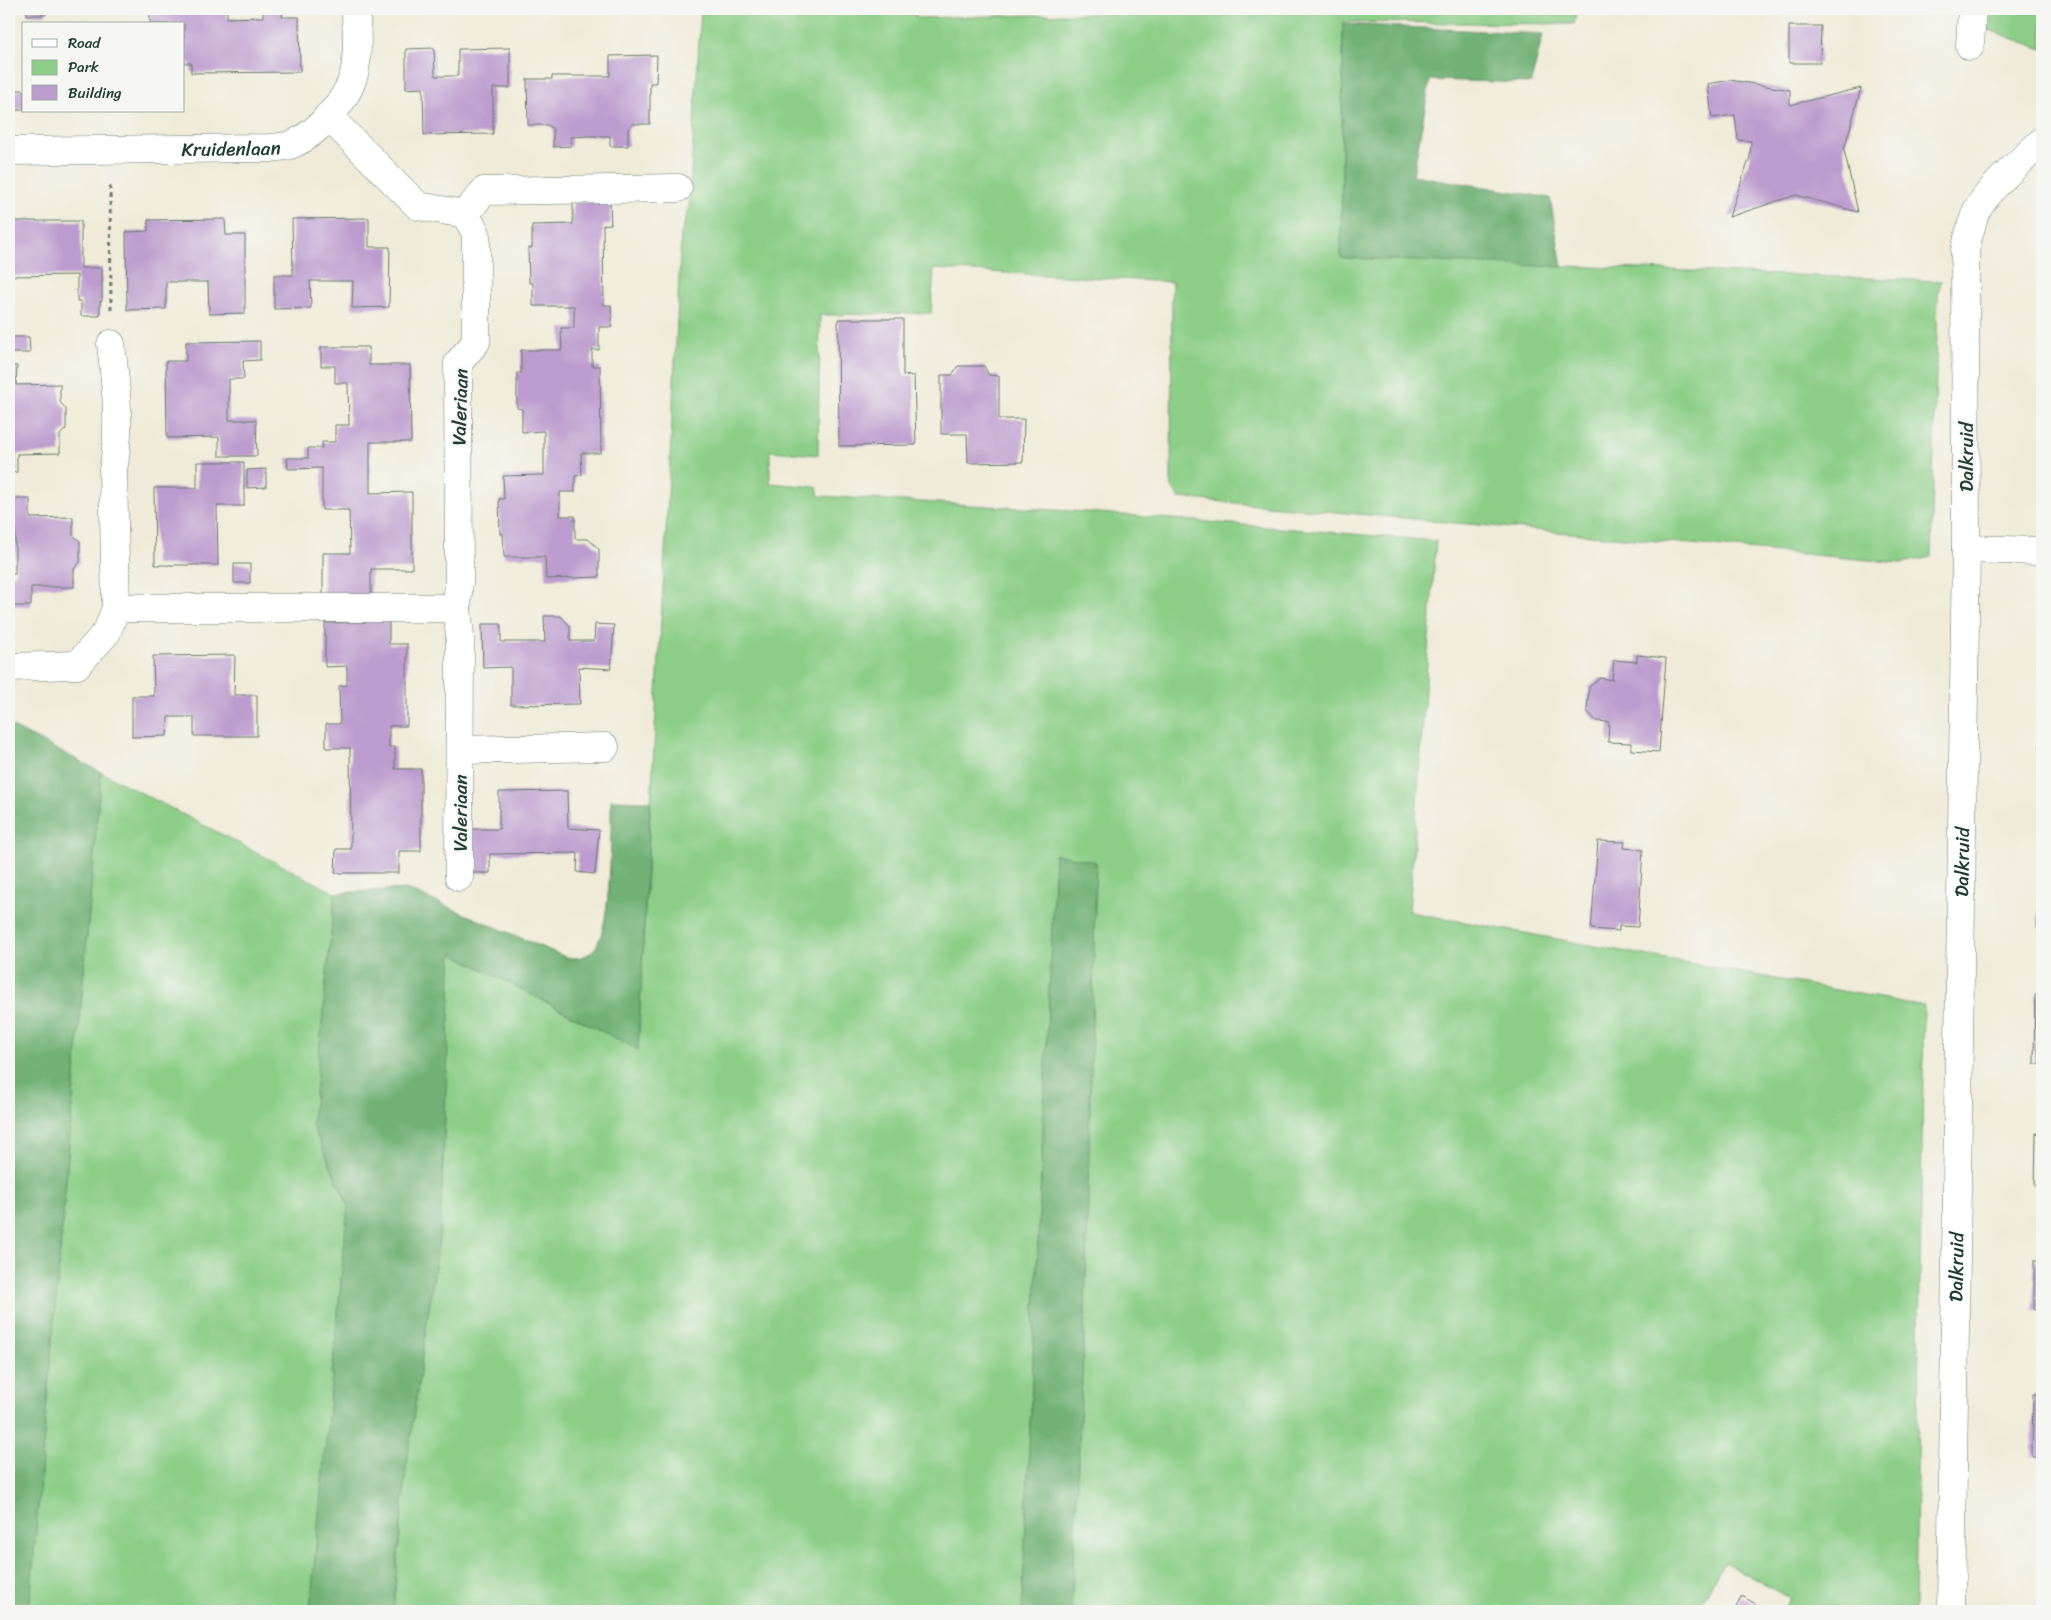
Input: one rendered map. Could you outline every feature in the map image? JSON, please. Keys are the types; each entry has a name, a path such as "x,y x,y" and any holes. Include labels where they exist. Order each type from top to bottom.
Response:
{"street":[{"name":"Kruidenlaan","path":"9,151 282,146 302,139 328,116 346,95 354,74 356,9"},
{"path":"1970,46 1972,9"},
{"path":"328,116 418,206 465,214 484,191 678,188"},
{"name":"Dalkruid","path":"1951,1611 1966,548 1965,251 1969,232 1978,210 1990,192 2042,141"},
{"name":"Valeriaan","path":"459,876 458,363 476,342 476,233 465,214"},
{"path":"9,667 77,665 107,632 116,608 113,470 117,448 117,393 111,344"},
{"path":"1966,548 2042,550"},
{"path":"116,608 457,608"},
{"name":"Valeriaan","path":"460,750 605,748"}],"path":[{"path":"110,150 111,344"}],"green space":[{"path":"701,9 915,9 916,18 1270,9 1578,9 1574,24 1343,22 1341,257 1941,281 1938,295 1931,557 1902,563 1179,498 1171,486 1172,282 934,269 931,313 820,315 818,455 770,451 770,483 817,487 819,496 1088,512 1436,541 1409,912 1924,1006 1915,1611 1783,1611 1789,1598 1724,1562 1697,1611 1071,1611 1085,1313 1096,862 1055,854 1022,1611 393,1611 406,1469 440,1232 451,953 638,1049 681,235 689,207"},
{"path":"1985,9 2042,9 2042,49 1984,28"},
{"path":"1343,24 1543,34 1531,83 1430,80 1413,175 1550,198 1562,267 1341,258"},
{"path":"9,725 101,772 29,1611 9,1611"},
{"path":"101,772 335,893 312,1125 348,1205 310,1611 29,1611"},
{"path":"611,800 650,801 638,1050 452,953 440,1232 406,1469 393,1611 310,1611 348,1205 312,1125 335,893 406,889 568,958 583,956 595,948 601,937 605,920 608,900"},
{"path":"1055,854 1096,862 1085,1313 1071,1611 1022,1611"}],"building":[{"path":"27,9 46,9 46,15 27,15"},
{"path":"150,9 227,9 227,18 263,17 263,9 283,9 282,17 299,17 300,72 191,73 191,63 185,63 185,22 150,22"},
{"path":"1789,26 1821,26 1820,63 1789,63"},
{"path":"434,48 435,76 458,76 458,49 510,48 510,88 493,88 493,134 424,135 423,88 406,89 406,49"},
{"path":"657,55 656,83 650,83 650,124 633,124 628,129 628,146 610,146 610,136 590,136 571,137 571,146 553,147 553,129 548,125 528,125 527,79 552,79 552,76 610,76 610,56"},
{"path":"1730,80 1790,90 1790,105 1861,88 1844,150 1858,212 1796,195 1729,217 1750,157 1751,141 1738,140 1735,115 1712,118 1708,84"},
{"path":"9,90 22,90 22,110 9,110"},
{"path":"573,202 610,202 611,224 603,225 604,305 611,305 612,327 599,327 599,350 592,350 592,366 600,366 601,453 581,453 582,475 575,476 575,492 560,492 560,516 575,516 575,539 588,539 599,549 599,577 546,579 545,557 504,557 503,534 500,534 499,499 504,499 503,476 544,475 544,431 522,432 522,409 517,408 517,373 521,373 521,350 562,350 561,328 574,328 574,306 533,306 533,283 529,283 528,248 532,248 532,225 573,224"},
{"path":"369,218 369,247 390,247 389,307 352,308 353,281 310,281 311,308 274,309 274,275 293,275 292,219"},
{"path":"225,219 226,235 245,235 245,313 209,314 208,282 166,282 166,309 127,310 126,232 148,231 148,220"},
{"path":"9,221 81,221 81,268 102,268 100,316 81,316 81,301 77,301 77,275 9,276"},
{"path":"838,319 903,319 903,375 914,376 916,445 839,446"},
{"path":"9,337 29,337 30,353 10,353"},
{"path":"260,341 260,360 243,361 244,379 229,379 229,420 256,420 257,456 219,456 219,437 167,438 166,361 186,361 186,342"},
{"path":"321,347 369,347 369,365 410,365 411,442 370,442 370,493 412,492 412,569 371,569 371,597 323,597 323,553 350,553 349,510 322,510 322,468 288,469 287,458 308,458 308,448 322,448 322,442 335,442 335,425 349,425 348,383 335,383 335,366 321,366"},
{"path":"9,366 17,366 16,385 60,384 60,402 66,409 66,429 60,435 60,453 17,454 17,472 9,473"},
{"path":"958,366 984,366 989,375 999,376 999,419 1024,419 1023,462 968,463 967,434 941,434 941,375 952,375"},
{"path":"197,462 244,462 244,506 217,506 218,565 155,565 154,488 197,488"},
{"path":"266,469 266,487 247,488 247,470"},
{"path":"9,499 30,499 30,518 73,517 73,535 80,541 80,562 74,569 74,587 31,587 31,606 9,606 9,574 15,574 15,519 9,519"},
{"path":"234,564 250,564 250,583 234,583"},
{"path":"544,616 561,616 570,626 570,641 594,641 595,624 614,625 611,669 579,667 580,704 511,705 511,667 483,668 482,624 501,624 501,642 545,642"},
{"path":"389,621 389,644 407,644 407,726 389,726 389,747 395,747 395,769 421,769 421,851 399,851 399,873 335,873 336,849 351,849 350,748 326,748 326,724 340,724 339,686 347,685 347,666 325,667 325,623"},
{"path":"235,655 234,695 257,695 257,736 194,736 194,717 168,717 167,736 132,737 132,696 154,696 153,656"},
{"path":"1637,655 1666,658 1659,752 1631,750 1631,743 1608,742 1609,722 1596,721 1587,711 1589,687 1600,678 1612,680 1614,660 1637,662"},
{"path":"2040,745 2042,745 2042,794 2039,793"},
{"path":"567,791 568,828 599,830 595,874 577,872 578,853 490,854 490,873 472,873 471,829 499,829 499,792"},
{"path":"1598,841 1625,842 1624,848 1643,850 1638,927 1619,926 1619,931 1591,929"},
{"path":"2039,868 2041,868 2042,879 2042,928 2038,928"},
{"path":"2035,995 2042,995 2042,1064 2034,1064"},
{"path":"2036,1133 2042,1134 2042,1186 2035,1186"},
{"path":"2034,1261 2042,1261 2042,1310 2034,1310"},
{"path":"2033,1394 2042,1394 2042,1457 2032,1457"},
{"path":"1742,1596 1766,1610 1766,1611 1734,1611"}]}
